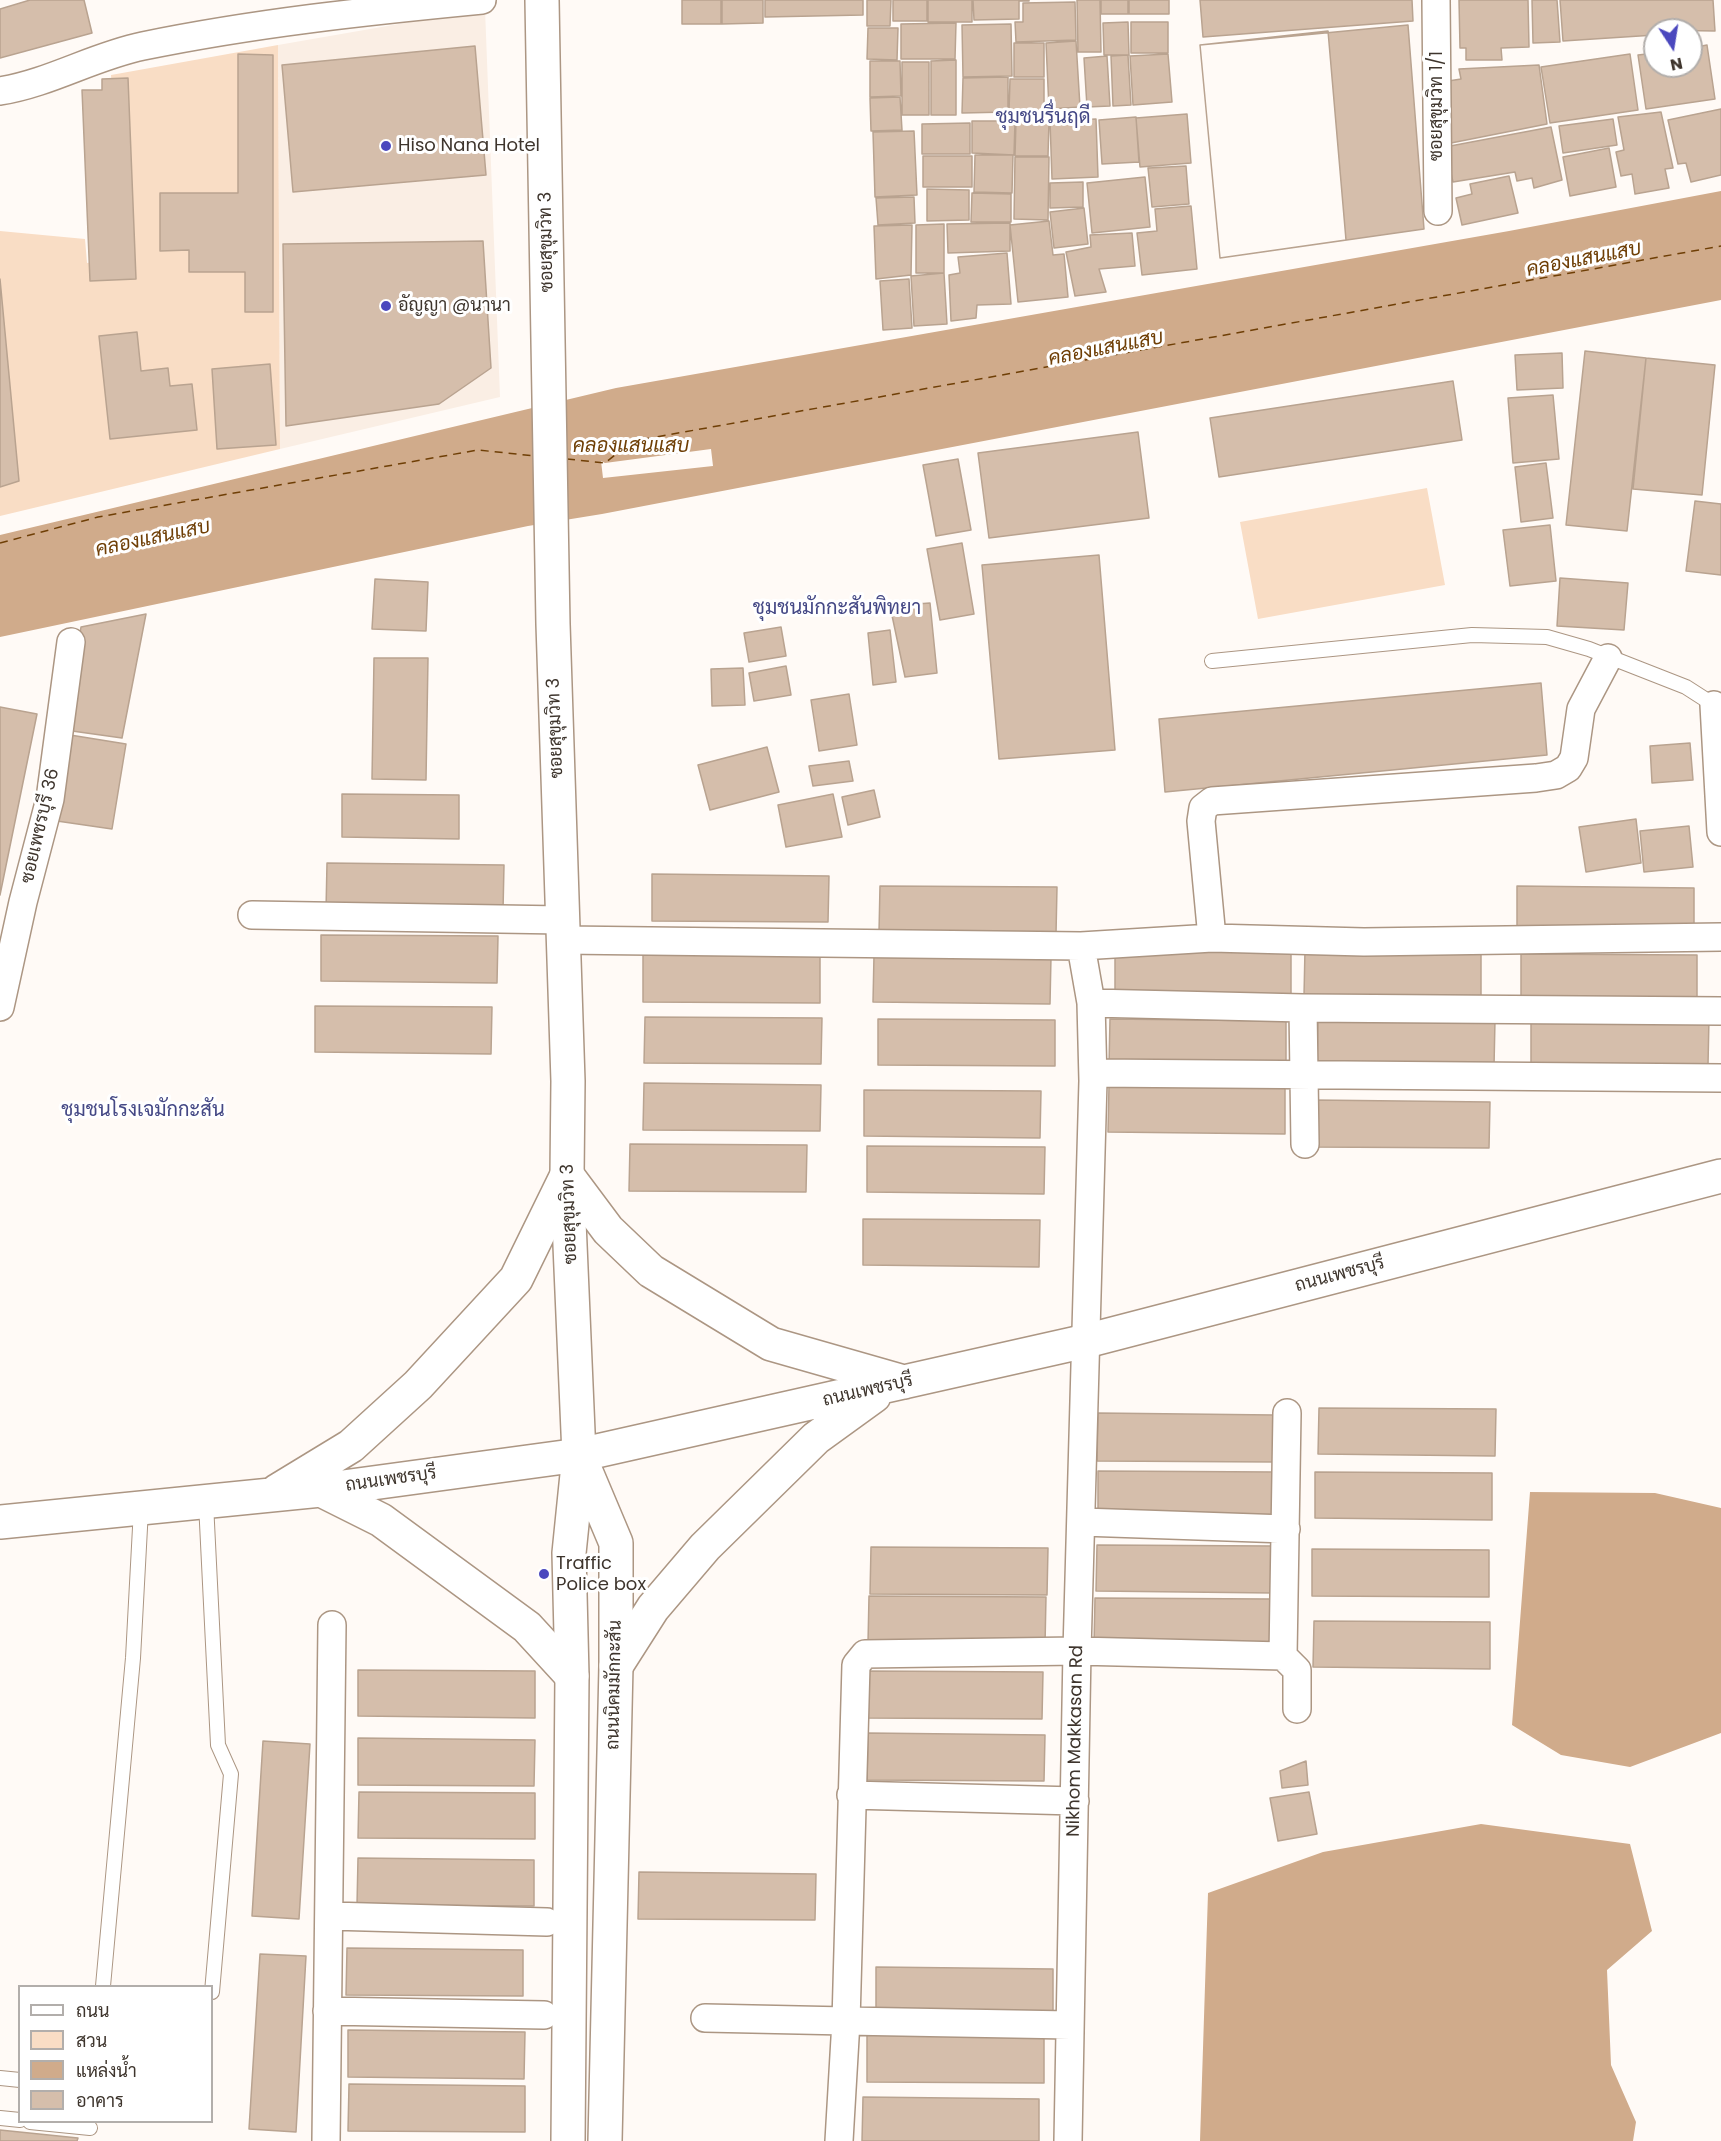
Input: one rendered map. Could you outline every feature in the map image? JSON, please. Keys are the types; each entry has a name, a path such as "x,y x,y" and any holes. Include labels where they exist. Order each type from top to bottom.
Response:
{"main road":[{"name":"ซอยสุขุมวิท 3","path":"542,0 553,624 568,1081 567,1174 579,1455"},
{"path":"273,1494 351,1446 434,1369 516,1279 567,1174 608,1230 651,1271 771,1344 896,1385"},
{"name":"ถนนเพชรบุรี","path":"0,1522 321,1490 579,1455 1086,1341 1721,1176"},
{"path":"616,1666 653,1608 705,1547 816,1438 896,1385"},
{"path":"568,2141 572,1676 569,1553 579,1455"},
{"name":"ถนนนิคมมักกะสัน","path":"579,1455 616,1543 616,1666 605,2141"},
{"path":"321,1490 381,1520 527,1627 572,1676"}],"street":[{"path":"0,91 24,87 141,46 284,22 482,0"},
{"name":"ซอยสุขุมวิท 1/1","path":"1436,0 1438,211"},
{"name":"ซอยเพชรบุรี 36","path":"0,1007 23,902 50,799 71,642"},
{"path":"1212,938 1201,820 1203,808 1212,801 1556,775 1568,768 1574,758 1581,709 1608,658"},
{"path":"1718,705 1721,832"},
{"path":"252,915 562,930 1081,946 1212,938 1364,942 1721,937"},
{"name":"Nikhom Makkasan Rd","path":"1068,2141 1077,1651 1093,1073 1091,1003 1081,946"},
{"path":"1091,1003 1303,1008 1721,1011"},
{"path":"1303,1008 1305,1144"},
{"path":"1093,1073 1721,1078"},
{"path":"1283,1656 1287,1413"},
{"path":"1082,1522 1286,1529"},
{"path":"326,2141 332,1625"},
{"path":"839,2141 846,2021 856,1665 865,1654 1077,1651 1283,1656 1297,1670 1297,1709"},
{"path":"851,1795 1075,1801"},
{"path":"330,1916 547,1922"},
{"path":"327,2011 544,2015"},
{"path":"705,2018 1070,2025"}],"lane":[{"path":"1212,661 1472,635 1547,637 1589,649 1686,687 1718,705"},
{"path":"206,1503 218,1745 231,1774 213,1985"},
{"path":"103,1985 133,1658 141,1509"},
{"path":"0,2078 18,2080"},
{"path":"0,2118 18,2120"},
{"path":"47,2123 90,2128"}],"shaded area":[{"path":"485,9 500,397 280,449 278,45"}],"green space":[{"path":"278,45 280,449 0,516 0,231 85,239 87,263 120,258 111,75"},
{"path":"1427,488 1445,585 1258,619 1240,522"}],"water":[{"name":"คลองแสนแสบ","path":"1721,191 1721,300 602,514 528,526 0,637 0,535 616,388 1509,231"},
{"path":"1530,1492 1655,1493 1721,1508 1721,1733 1630,1767 1561,1755 1512,1725"},
{"path":"1481,1824 1630,1844 1652,1931 1607,1970 1611,2065 1636,2122 1633,2141 1200,2141 1208,1893 1323,1852"}],"pier":[{"path":"711,449 713,466 603,478 601,461 605,463"}],"building":[{"path":"30,0 84,0 92,33 0,58 0,9"},
{"path":"682,0 721,0 721,24 682,24"},
{"path":"722,0 763,0 763,23 722,24"},
{"path":"765,0 863,0 863,15 765,17"},
{"path":"867,0 891,0 890,26 867,26"},
{"path":"893,0 927,0 927,21 893,21"},
{"path":"928,0 972,0 972,22 928,22"},
{"path":"973,0 1029,1 1019,1 1019,19 974,20"},
{"path":"1077,0 1100,0 1101,52 1078,52"},
{"path":"1101,0 1128,0 1128,14 1101,14"},
{"path":"1129,0 1169,0 1169,14 1129,14"},
{"path":"1200,0 1412,0 1413,21 1203,37"},
{"path":"1459,0 1528,0 1529,47 1501,48 1502,60 1466,60 1466,48 1460,48"},
{"path":"1532,0 1557,0 1560,42 1533,43"},
{"path":"1560,0 1713,0 1715,31 1703,31 1703,18 1643,18 1643,36 1563,41"},
{"path":"1075,2 1076,40 1016,42 1015,22 1023,22 1023,3"},
{"path":"1128,22 1129,55 1104,55 1103,23"},
{"path":"1131,22 1168,22 1168,53 1131,53"},
{"path":"956,23 955,59 901,59 901,24"},
{"path":"1011,24 1012,76 963,77 962,25"},
{"path":"1408,25 1424,229 1220,258 1200,45"},
{"path":"868,28 898,28 897,60 867,59"},
{"path":"1328,31 1346,240 1220,258 1200,45"},
{"path":"1076,41 1080,107 1049,109 1046,43"},
{"path":"1014,43 1044,43 1044,77 1014,77"},
{"path":"1707,45 1715,99 1646,109 1638,55 1643,54 1643,78 1703,78 1703,46"},
{"name":"Hiso Nana Hotel","path":"475,46 486,175 293,192 282,65"},
{"path":"238,54 273,55 273,312 245,312 245,272 189,272 189,250 160,251 160,193 238,193"},
{"path":"1168,54 1172,102 1133,105 1130,56"},
{"path":"1630,54 1638,110 1550,123 1541,67"},
{"path":"1128,55 1131,105 1113,106 1111,56"},
{"path":"1107,56 1110,106 1087,107 1084,58"},
{"path":"956,60 956,115 931,115 931,61"},
{"path":"870,61 900,61 901,96 870,97"},
{"path":"902,62 929,62 929,115 902,115"},
{"path":"1539,65 1547,124 1446,144 1442,82 1461,79 1459,69"},
{"path":"1008,77 1008,112 962,113 963,78"},
{"path":"128,78 136,279 90,281 82,90 102,90 102,79"},
{"path":"1010,79 1044,79 1044,112 1009,112"},
{"path":"900,97 902,130 871,131 870,98"},
{"path":"1721,109 1721,175 1691,182 1686,163 1678,164 1668,120"},
{"path":"1661,112 1673,168 1665,169 1669,188 1635,194 1632,174 1621,176 1616,152 1624,150 1618,117"},
{"path":"1187,114 1191,163 1140,167 1136,118"},
{"path":"1136,117 1139,162 1102,164 1099,120"},
{"path":"1096,119 1098,177 1052,179 1050,121"},
{"path":"1613,119 1617,145 1563,153 1559,126"},
{"path":"972,121 1015,121 1014,155 972,153"},
{"path":"1016,121 1049,121 1048,156 1015,156"},
{"path":"970,123 970,154 922,154 922,124"},
{"path":"1551,127 1562,180 1534,188 1532,178 1517,181 1515,172 1453,182 1445,147"},
{"path":"914,131 917,195 875,197 873,132"},
{"path":"1609,148 1616,187 1570,196 1563,157"},
{"path":"975,155 1013,155 1012,193 974,192"},
{"path":"923,156 972,156 972,187 923,187"},
{"path":"1015,157 1049,157 1048,220 1014,219"},
{"path":"1186,166 1189,204 1152,207 1148,168"},
{"path":"1509,176 1518,213 1462,225 1456,198 1472,194 1470,184"},
{"path":"1145,177 1150,227 1092,233 1087,183"},
{"path":"1083,182 1083,207 1050,208 1050,183"},
{"path":"927,189 969,190 969,220 927,221"},
{"path":"972,193 1011,194 1011,222 971,222"},
{"path":"914,197 915,223 878,225 876,198"},
{"path":"1191,206 1197,269 1142,275 1137,233 1157,231 1155,209"},
{"path":"1084,208 1088,244 1054,248 1050,212"},
{"path":"1049,221 1053,255 1064,254 1068,297 1018,302 1010,225"},
{"path":"1010,223 1010,251 948,253 947,224"},
{"path":"944,224 944,273 916,273 916,225"},
{"path":"912,225 911,275 876,279 874,226"},
{"path":"1132,233 1135,266 1099,269 1106,292 1075,296 1066,252 1091,247 1090,235"},
{"name":"อัญญา @นานา","path":"483,241 491,368 439,404 286,426 283,244"},
{"path":"1007,253 1011,304 977,305 976,318 951,321 949,275 960,273 958,257"},
{"path":"944,273 947,324 914,326 911,276"},
{"path":"0,279 19,481 0,487"},
{"path":"909,279 912,328 883,330 880,281"},
{"path":"137,332 141,371 168,368 170,386 192,384 197,430 110,439 99,336"},
{"path":"1585,351 1646,358 1627,531 1566,525"},
{"path":"1562,353 1563,388 1517,390 1515,355"},
{"path":"1646,358 1715,365 1702,495 1633,489"},
{"path":"270,364 276,445 217,449 212,369"},
{"path":"1453,381 1462,440 1219,477 1210,418"},
{"path":"1553,395 1559,459 1513,463 1508,398"},
{"path":"1138,432 1149,518 989,538 978,453"},
{"path":"958,459 971,530 936,536 923,465"},
{"path":"1546,463 1553,518 1521,522 1515,467"},
{"path":"1695,501 1721,504 1721,575 1686,571"},
{"path":"1550,525 1556,581 1510,586 1503,530"},
{"path":"962,543 974,614 940,620 927,549"},
{"path":"1099,555 1115,750 999,759 982,565"},
{"path":"1560,578 1628,583 1624,630 1557,626"},
{"path":"375,579 428,582 426,631 372,629"},
{"path":"930,603 937,673 905,677 890,606"},
{"path":"146,614 122,738 65,730 81,627"},
{"path":"781,627 786,656 749,662 744,633"},
{"path":"890,630 896,682 873,685 868,633"},
{"path":"374,658 428,658 426,780 372,779"},
{"path":"786,666 791,695 754,701 749,673"},
{"path":"743,668 745,705 712,706 711,669"},
{"path":"1541,683 1547,755 1165,792 1159,719"},
{"path":"849,694 857,745 819,751 811,700"},
{"path":"0,707 37,714 0,895"},
{"path":"64,734 126,744 112,829 50,820"},
{"path":"1690,743 1693,780 1652,783 1650,746"},
{"path":"767,747 779,792 710,810 698,765"},
{"path":"849,761 853,781 813,786 809,766"},
{"path":"874,790 880,817 848,825 842,797"},
{"path":"342,794 459,795 459,839 342,837"},
{"path":"833,794 842,837 786,847 778,805"},
{"path":"1636,819 1641,863 1586,872 1579,827"},
{"path":"1689,826 1693,867 1644,872 1640,831"},
{"path":"327,863 504,865 503,911 326,910"},
{"path":"652,874 829,876 828,922 652,921"},
{"path":"880,886 1057,887 1056,934 879,932"},
{"path":"1517,886 1694,888 1694,934 1517,933"},
{"path":"321,935 498,936 497,983 321,981"},
{"path":"1305,949 1481,950 1481,997 1304,996"},
{"path":"1115,951 1291,952 1291,998 1115,997"},
{"path":"1521,954 1697,955 1697,1002 1521,1001"},
{"path":"643,955 820,956 820,1003 643,1002"},
{"path":"874,955 1051,957 1050,1004 873,1002"},
{"path":"315,1006 492,1007 491,1054 315,1052"},
{"path":"645,1017 822,1018 821,1064 644,1063"},
{"path":"1531,1017 1709,1018 1708,1065 1531,1064"},
{"path":"878,1019 1055,1020 1055,1066 878,1065"},
{"path":"1110,1019 1286,1021 1286,1067 1109,1066"},
{"path":"1318,1019 1495,1020 1494,1067 1317,1066"},
{"path":"644,1083 821,1085 820,1131 643,1130"},
{"path":"1109,1086 1285,1087 1285,1134 1108,1132"},
{"path":"864,1090 1041,1091 1040,1138 864,1136"},
{"path":"1313,1100 1490,1102 1489,1148 1312,1147"},
{"path":"630,1144 807,1145 806,1192 629,1191"},
{"path":"867,1146 1045,1147 1044,1194 867,1192"},
{"path":"863,1219 1040,1220 1039,1267 863,1265"},
{"path":"1319,1408 1496,1409 1495,1456 1318,1454"},
{"path":"1098,1413 1274,1415 1274,1462 1097,1461"},
{"path":"1098,1471 1275,1472 1275,1519 1098,1518"},
{"path":"1315,1472 1492,1473 1492,1520 1315,1518"},
{"path":"1097,1545 1273,1546 1273,1593 1096,1591"},
{"path":"871,1547 1048,1548 1047,1595 870,1594"},
{"path":"1312,1549 1489,1550 1489,1597 1312,1596"},
{"path":"869,1596 1046,1597 1045,1645 868,1643"},
{"path":"1095,1598 1271,1599 1270,1646 1094,1645"},
{"path":"1314,1621 1490,1622 1490,1669 1313,1667"},
{"path":"358,1670 535,1671 535,1718 358,1716"},
{"path":"867,1671 1043,1672 1042,1719 866,1718"},
{"path":"868,1733 1045,1735 1044,1781 867,1780"},
{"path":"358,1738 535,1740 534,1786 358,1785"},
{"path":"263,1741 310,1744 299,1919 252,1916"},
{"path":"1306,1761 1308,1785 1282,1788 1280,1771"},
{"path":"359,1792 535,1793 535,1839 358,1838"},
{"path":"1309,1792 1317,1834 1278,1841 1270,1798"},
{"path":"358,1858 534,1860 534,1906 357,1905"},
{"path":"639,1872 816,1874 815,1920 638,1919"},
{"path":"347,1948 523,1950 523,1996 346,1995"},
{"path":"260,1954 306,1956 296,2132 249,2129"},
{"path":"876,1967 1053,1969 1053,2015 876,2014"},
{"path":"348,2030 525,2032 524,2079 348,2077"},
{"path":"867,2035 1044,2037 1044,2083 867,2082"},
{"path":"349,2084 525,2086 525,2132 348,2131"},
{"path":"863,2097 1039,2099 1039,2141 862,2141"},
{"path":"0,2130 78,2138 77,2141 0,2141"}],"ferry route":[{"path":"567,459 605,463 620,451 645,439 1721,246"},
{"path":"0,543 98,517 478,450 535,456"}],"place":[{"name":"Hiso Nana Hotel","path":"386,146"},
{"name":"อัญญา @นานา","path":"386,306"},
{"name":"Traffic Police box","path":"544,1574"}],"district":[{"name":"ชุมชนรื่นฤดี","path":"1043,118"},
{"name":"ชุมชนมักกะสันพิทยา","path":"837,609"},
{"name":"ชุมชนโรงเจมักกะสัน","path":"143,1111"}]}
